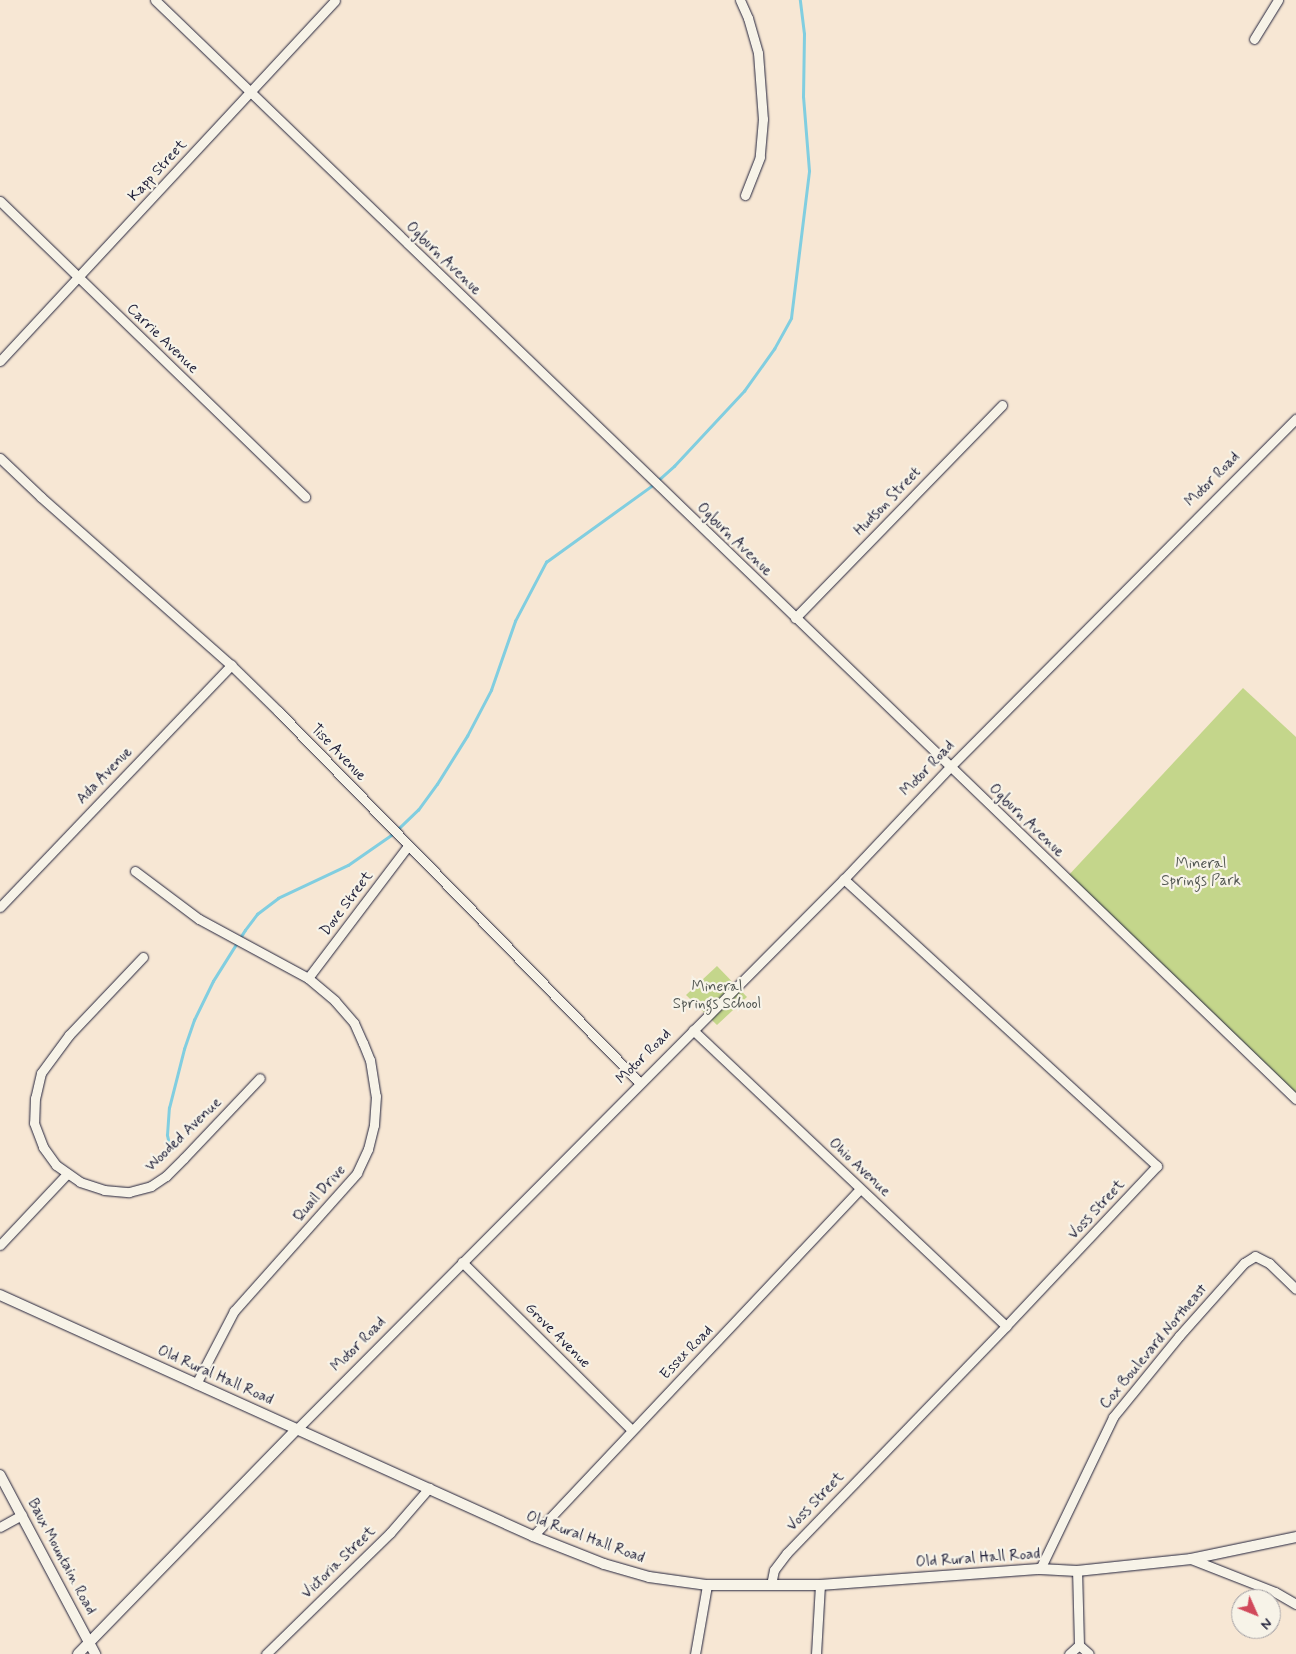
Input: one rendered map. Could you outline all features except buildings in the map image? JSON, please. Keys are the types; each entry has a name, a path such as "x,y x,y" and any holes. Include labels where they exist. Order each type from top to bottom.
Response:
{"main road":[{"name":"Old Rural Hall Road","path":"0,1295 533,1536 628,1572 707,1585 820,1586 1040,1569 1077,1571 1191,1559 1296,1537"},
{"name":"Motor Road","path":"78,1654 297,1429"},
{"name":"Baux Mountain Road","path":"0,1475 95,1654"}],"street":[{"name":"Ogburn Avenue","path":"155,0 1296,1099"},
{"name":"Kapp Street","path":"0,361 335,0"},
{"path":"740,0 754,36 758,53 763,119 761,152 757,169 746,195"},
{"path":"1254,39 1278,0"},
{"name":"Carrie Avenue","path":"0,201 305,497"},
{"name":"Hudson Street","path":"795,618 1002,404"},
{"name":"Motor Road","path":"297,1429 844,879 950,767 1296,418"},
{"name":"Tise Avenue","path":"0,458 278,710 640,1083"},
{"name":"Ada Avenue","path":"0,907 230,665"},
{"name":"Dove Street","path":"308,978 408,846"},
{"name":"Quail Drive","path":"136,870 199,919 308,978 345,1011 364,1043 370,1060 375,1087 376,1110 368,1149 358,1173 234,1311 196,1384"},
{"name":"Voss Street","path":"771,1585 774,1570 787,1553 1157,1166 844,879"},
{"name":"Wooded Avenue","path":"143,957 69,1035 41,1073 35,1098 34,1123 49,1156 67,1174 86,1185 119,1192 140,1190 151,1186 166,1176 260,1078"},
{"name":"Ohio Avenue","path":"693,1030 1006,1326"},
{"path":"0,1245 67,1174"},
{"name":"Essex Road","path":"533,1536 860,1188"},
{"name":"Cox Boulevard Northeast","path":"1040,1569 1113,1417 1179,1336 1244,1263 1255,1256 1269,1263 1296,1289"},
{"name":"Grove Avenue","path":"462,1262 632,1430"},
{"name":"Victoria Street","path":"266,1654 390,1533 429,1488"},
{"path":"0,1527 22,1516"},
{"path":"1191,1559 1275,1592 1296,1604"},
{"path":"1077,1571 1079,1645 1088,1654"},
{"path":"695,1654 707,1585"},
{"path":"816,1654 820,1586"},
{"path":"1070,1654 1079,1645"}],"green space":[{"name":"Mineral Springs Park","path":"1243,688 1296,737 1296,1095 1067,877"},
{"name":"Mineral Springs School","path":"717,966 747,997 717,1025 686,995"}],"waterway":[{"path":"398,829 418,810 467,736 491,690 515,621 546,562 654,484 674,466 744,391 774,349 791,318 809,171 803,97 804,34 800,0"},
{"path":"169,1144 167,1135 169,1108 184,1049 194,1020 213,981 245,930 257,914 278,898 348,865 394,833"}]}
